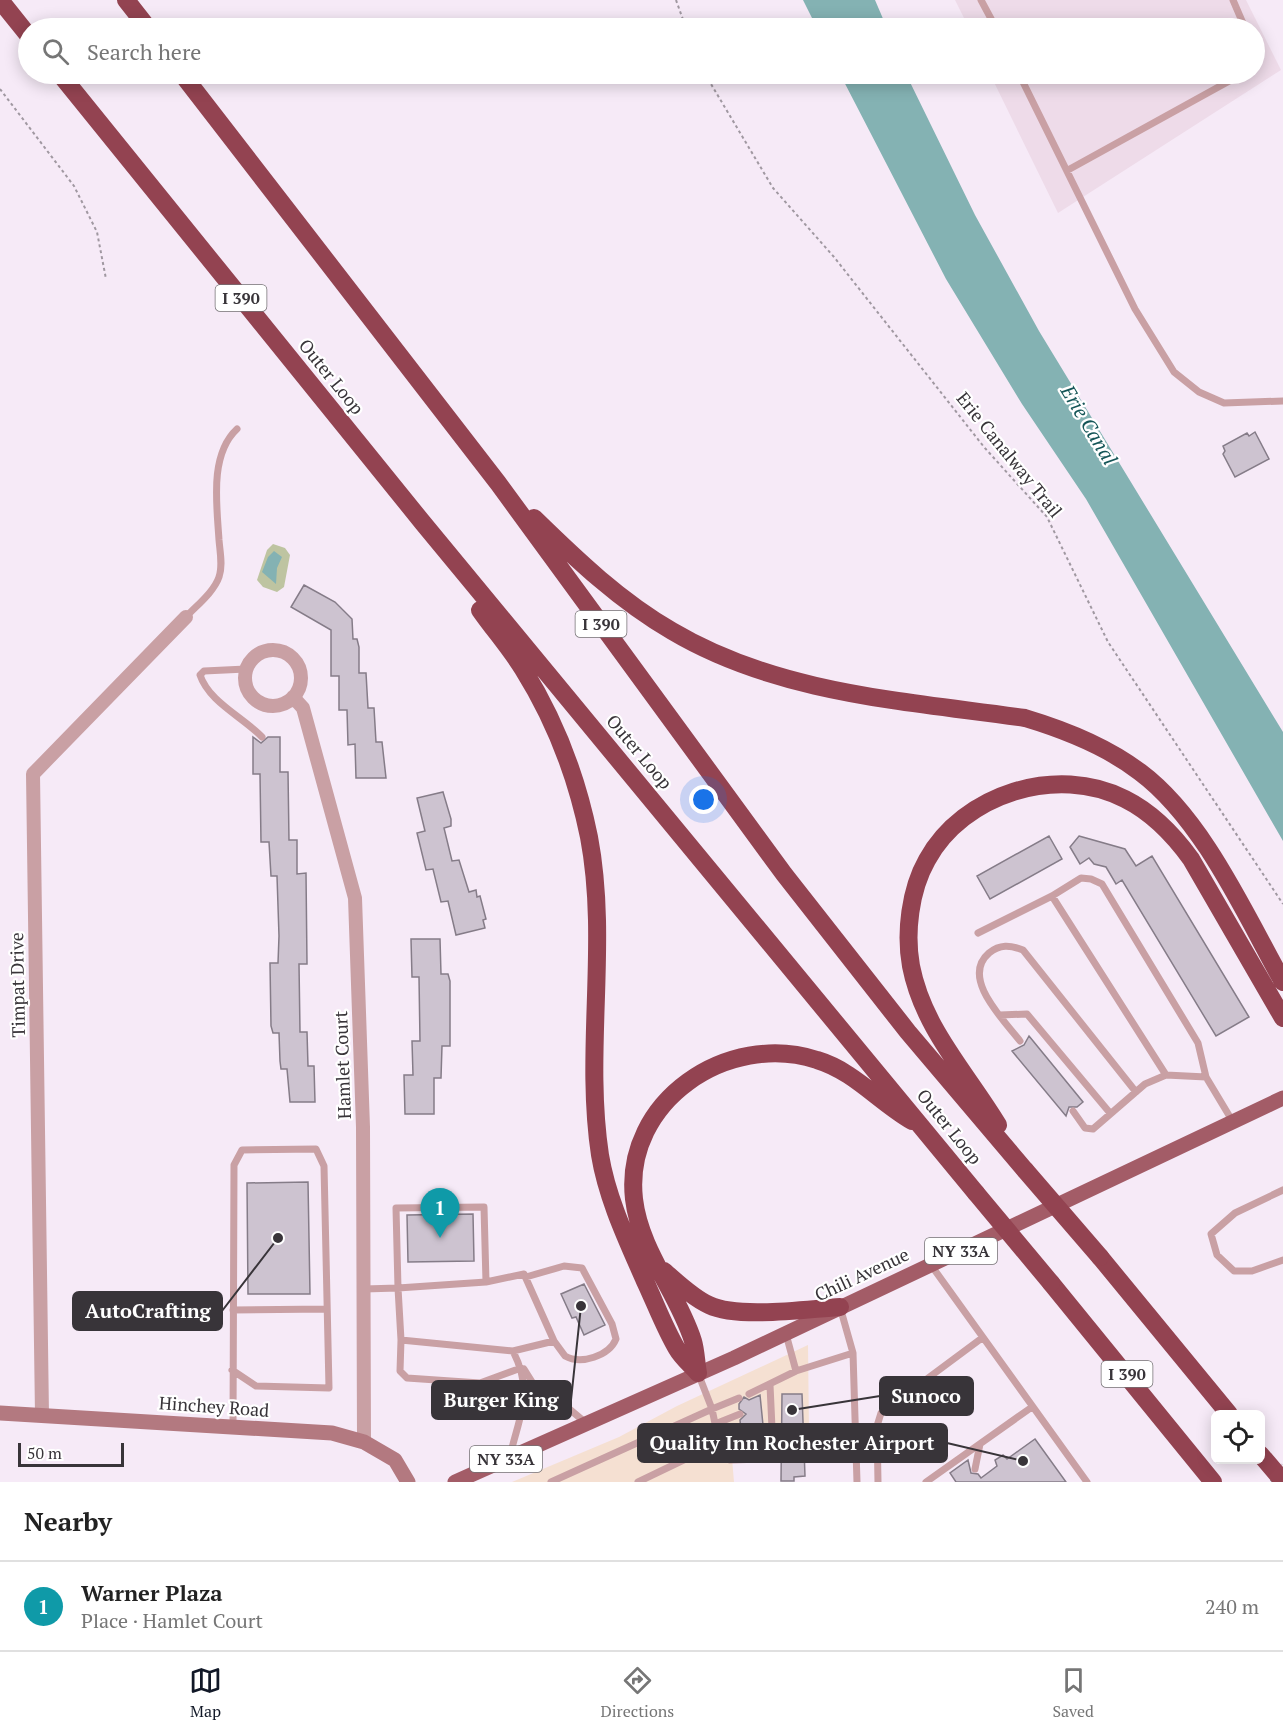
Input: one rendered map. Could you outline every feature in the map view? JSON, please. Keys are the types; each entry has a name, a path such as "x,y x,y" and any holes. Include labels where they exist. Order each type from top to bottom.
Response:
{"highway":[{"path":"0,0 18,22"},
{"path":"126,0 140,18"},
{"name":"Outer Loop","path":"68,84 423,523 924,1128 1213,1482"},
{"name":"Outer Loop","path":"190,84 498,483 784,874 908,1032 1100,1257 1226,1410"},
{"path":"498,483 614,592 672,632 711,651 760,670 816,687 1024,718 1058,728 1119,758 1141,772 1164,795 1210,853 1283,982"},
{"path":"423,523 522,668 546,709 566,756 589,838 595,886 596,1085 601,1157 618,1216 634,1256 677,1350 698,1373"},
{"path":"1024,1170 983,1100 944,1047 918,991 911,965 910,909 927,860 959,821 994,800 1029,787 1075,785 1124,798 1154,817 1175,837 1191,859 1283,1018"},
{"path":"698,1373 693,1341 638,1222 634,1198 637,1159 659,1108 676,1090 700,1073 746,1054 795,1054 819,1060 857,1080 890,1109 924,1128"},
{"path":"660,1268 694,1297 711,1306 737,1312 840,1307"},
{"path":"1265,1460 1283,1481"}],"main road":[{"name":"Chili Avenue","path":"464,1480 510,1457 786,1333 1283,1098"}],"street":[{"name":"Timpat Drive","path":"42,1415 33,774 186,617"},
{"path":"275,650 292,657 301,672 298,690 293,697 276,705 259,701 247,687 246,669 250,661 266,651 275,650"},
{"name":"Hamlet Court","path":"293,697 303,708 355,898 363,1127 364,1442"},
{"name":"Hinchey Road","path":"0,1413 332,1433 364,1442 395,1460 408,1482"}],"lane":[{"path":"981,0 991,18"},
{"path":"1233,0 1241,18"},
{"path":"1024,84 1135,309 1174,372 1199,392 1224,403 1283,401"},
{"path":"1068,170 1224,84"},
{"path":"186,617 219,577 221,562 217,501 220,459 224,448 237,429"},
{"path":"246,669 204,670 200,675 203,683 217,699 262,737"},
{"path":"978,933 1052,896 1081,878 1102,884 1197,1043 1206,1077 1233,1122"},
{"path":"1052,896 1166,1075"},
{"path":"1020,1041 981,987 978,970 981,960 988,954 1009,944 1023,950 1136,1092"},
{"path":"1000,1015 1027,1014 1110,1113"},
{"path":"1073,1111 1085,1128 1093,1129 1145,1084 1166,1075 1206,1077"},
{"path":"232,1370 256,1386 329,1388 324,1166 315,1149 242,1150 234,1165 232,1370 233,1428"},
{"path":"1283,1190 1235,1213 1211,1234 1217,1255 1234,1272 1252,1271 1283,1260"},
{"path":"486,1282 484,1207 396,1208 400,1371 406,1378 480,1383 521,1368"},
{"path":"931,1265 1087,1482"},
{"path":"364,1289 486,1282 524,1274 554,1341 565,1356 582,1361 608,1350 616,1339 612,1324 582,1268 564,1266 526,1277"},
{"path":"840,1307 853,1353 856,1482"},
{"path":"233,1310 327,1309"},
{"path":"786,1333 796,1371"},
{"path":"878,1482 877,1426 881,1413 982,1338"},
{"path":"401,1340 513,1351 554,1341"},
{"path":"510,1457 525,1405 525,1383 513,1351"},
{"path":"750,1394 796,1371 853,1353"},
{"path":"521,1368 548,1397 561,1402 586,1423"},
{"path":"698,1373 712,1409 719,1443 730,1461 765,1459"},
{"path":"638,1482 719,1443 772,1428 770,1385"},
{"path":"551,1482 739,1398"},
{"path":"761,1405 769,1401"},
{"path":"926,1482 1032,1407"},
{"path":"715,1424 740,1414"},
{"path":"975,1469 980,1444"}],"path":[{"path":"676,0 682,18"},
{"name":"Erie Canalway Trail","path":"711,84 773,188 834,256 984,447 1047,517 1108,642 1283,904"},
{"path":"0,89 74,186 97,232 106,279"}],"shaded area":[{"path":"955,0 1246,0 1255,18 964,18"},
{"path":"1265,38 1281,70 1265,80"},
{"path":"995,84 1259,84 1058,213"},
{"path":"273,544 285,548 290,555 284,587 277,592 263,587 257,580 267,550"},
{"path":"808,1345 809,1433 730,1434 734,1482 512,1482 619,1437 677,1406"}],"water":[{"path":"803,0 875,0 883,18 812,18"},
{"name":"Erie Canal","path":"845,84 911,84 975,215 1039,331 1283,732 1283,841 1086,499 1022,404 946,279"},
{"path":"274,551 282,557 277,568 276,584 262,572 268,557"}],"building":[{"path":"1255,432 1269,459 1235,477 1223,454 1225,451 1223,446 1247,433 1249,436"},
{"path":"304,585 335,602 352,619 353,639 357,639 359,647 359,673 366,673 368,708 374,708 376,742 382,742 386,778 356,778 355,744 348,745 347,710 339,710 339,676 331,676 331,630 291,607"},
{"path":"253,737 261,743 268,737 280,737 280,772 288,772 289,840 297,840 297,874 306,873 307,964 299,964 300,1032 307,1032 308,1066 314,1066 315,1102 290,1102 287,1069 281,1069 279,1033 273,1033 271,1026 270,963 278,963 277,876 271,876 269,842 261,842 260,774 253,774"},
{"path":"443,792 451,819 451,826 444,828 452,861 459,860 469,892 476,890 477,897 480,896 486,919 483,920 485,928 456,935 448,901 441,902 433,869 426,870 417,833 425,831 417,798"},
{"path":"1049,836 1062,859 990,899 977,876"},
{"path":"1079,836 1125,849 1136,866 1152,856 1249,1017 1216,1036 1122,880 1116,884 1106,867 1094,864 1089,858 1080,864 1070,847"},
{"path":"411,939 440,939 441,974 448,974 450,981 450,1046 442,1046 441,1078 434,1078 434,1114 405,1114 404,1075 413,1075 412,1041 420,1041 419,977 412,977"},
{"path":"1029,1036 1083,1102 1077,1107 1069,1107 1066,1116 1012,1051 1024,1045"},
{"path":"308,1182 310,1294 248,1294 247,1183"},
{"path":"473,1214 474,1261 408,1262 407,1215"},
{"path":"584,1284 605,1325 584,1335 576,1317 572,1318 561,1294"},
{"path":"782,1394 802,1394 805,1476 794,1477 794,1481 781,1481"},
{"path":"760,1395 763,1425 741,1430 740,1420 746,1414 739,1409 739,1404 744,1397 749,1400"},
{"path":"1035,1439 1066,1482 956,1482 950,1473 968,1460 971,1473 978,1474 981,1478 997,1466 995,1460 1003,1455 1007,1459"}],"railway":[{"path":"1272,1482 1283,1465"}],"place":[{"name":"AutoCrafting","path":"278,1238"},
{"name":"Warner Plaza","path":"440,1238"},
{"name":"Burger King","path":"581,1306"},
{"name":"Sunoco","path":"792,1410"},
{"name":"Quality Inn Rochester Airport","path":"1023,1461"}]}
